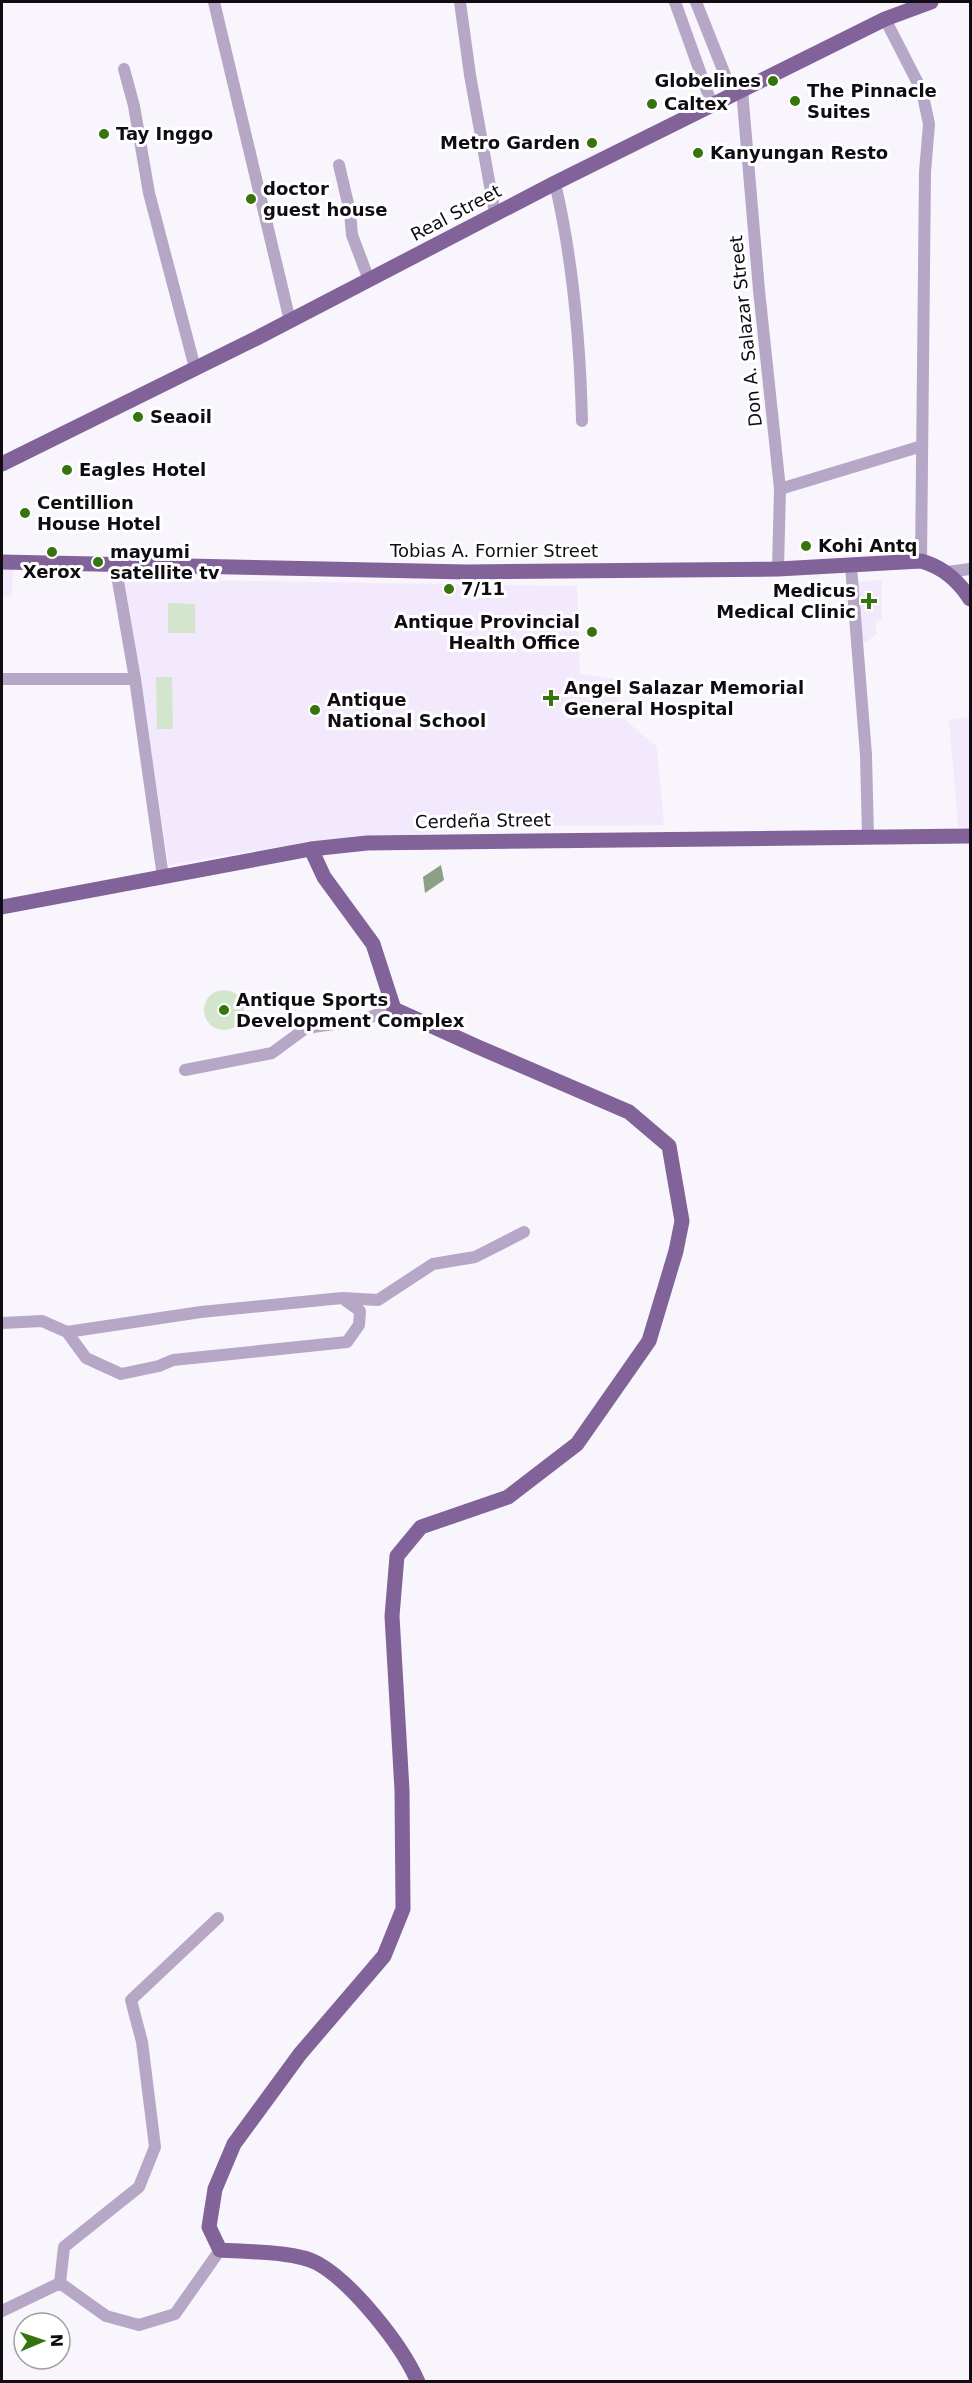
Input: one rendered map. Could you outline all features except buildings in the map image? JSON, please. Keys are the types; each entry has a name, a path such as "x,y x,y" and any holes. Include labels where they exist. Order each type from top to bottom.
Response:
{"main road":[{"name":"Real Street","path":"2,464 290,321 555,183 920,3"},
{"name":"Tobias A. Fornier Street","path":"2,562 467,572 778,569 921,561 947,572 970,599"},
{"name":"Cerdeña Street","path":"2,907 311,849 378,843 970,836"},
{"path":"311,849 324,878 373,944 394,1009 629,1112 669,1146 682,1221 676,1251 649,1341 577,1444 508,1497 421,1527 397,1556 392,1616 402,1790 403,1909 384,1956 300,2054 234,2144 214,2189 209,2227 220,2250 283,2255 315,2262 343,2283 392,2336 418,2382"}],"street":[{"path":"214,2 290,321"},
{"path":"460,2 495,214"},
{"path":"675,2 712,105"},
{"name":"Don A. Salazar Street","path":"696,2 737,92 780,489 778,569"},
{"path":"885,19 922,91 929,124 925,172 921,561"},
{"path":"124,69 134,106 149,193 195,368"},
{"path":"339,165 350,212 352,235 369,280"},
{"path":"555,183 566,229 580,369 582,421"},
{"path":"780,489 922,446"},
{"path":"115,564 135,679 163,877"},
{"path":"851,566 866,755 868,836"},
{"path":"947,572 970,569"},
{"path":"2,679 135,679"},
{"path":"185,1070 272,1053 306,1028 362,1020 394,1009"},
{"path":"67,1332 201,1311 342,1298 378,1300 433,1264 475,1257 524,1232"},
{"path":"2,1323 42,1321 67,1332 86,1358 121,1374 173,1360 347,1342 359,1325 360,1311 342,1298"},
{"path":"60,2283 64,2247 139,2187 155,2147 142,2042 132,2000 218,1918"},
{"path":"60,2283 106,2316 139,2325 176,2314 220,2250"},
{"path":"2,2311 60,2283"}],"shaded area":[{"path":"2,568 13,569 12,597 2,596"},
{"name":"Antique National School","path":"124,579 577,586 580,674 614,679 622,717 657,747 664,825 491,827 270,848 169,865"},
{"name":"Medicus Medical Clinic","path":"882,580 882,620 868,623 881,622 875,624 877,633 867,642 858,643 855,582"},
{"path":"168,603 195,604 195,633 168,633"},
{"path":"156,677 172,677 173,729 157,729"},
{"path":"970,717 970,828 958,827 949,720"},
{"path":"441,865 444,880 425,893 423,877"},
{"name":"Antique Sports Development Complex","path":"224,990 238,996 244,1010 238,1024 224,1030 210,1024 204,1010 210,996"}],"place":[{"name":"Globelines","path":"773,81"},
{"name":"The Pinnacle Suites","path":"795,101"},
{"name":"Caltex","path":"652,104"},
{"name":"Tay Inggo","path":"104,134"},
{"name":"Metro Garden","path":"592,143"},
{"name":"Kanyungan Resto","path":"698,153"},
{"name":"doctor guest house","path":"251,199"},
{"name":"Seaoil","path":"138,417"},
{"name":"Eagles Hotel","path":"67,470"},
{"name":"Centillion House Hotel","path":"25,513"},
{"name":"Kohi Antq","path":"806,546"},
{"name":"Xerox","path":"52,552"},
{"name":"mayumi satellite tv","path":"98,562"},
{"name":"7/11","path":"449,589"},
{"name":"Medicus Medical Clinic","path":"869,601"},
{"name":"Antique Provincial Health Office","path":"592,632"},
{"name":"Angel Salazar Memorial General Hospital","path":"551,698"},
{"name":"Antique National School","path":"315,710"},
{"name":"Antique Sports Development Complex","path":"224,1010"}]}
